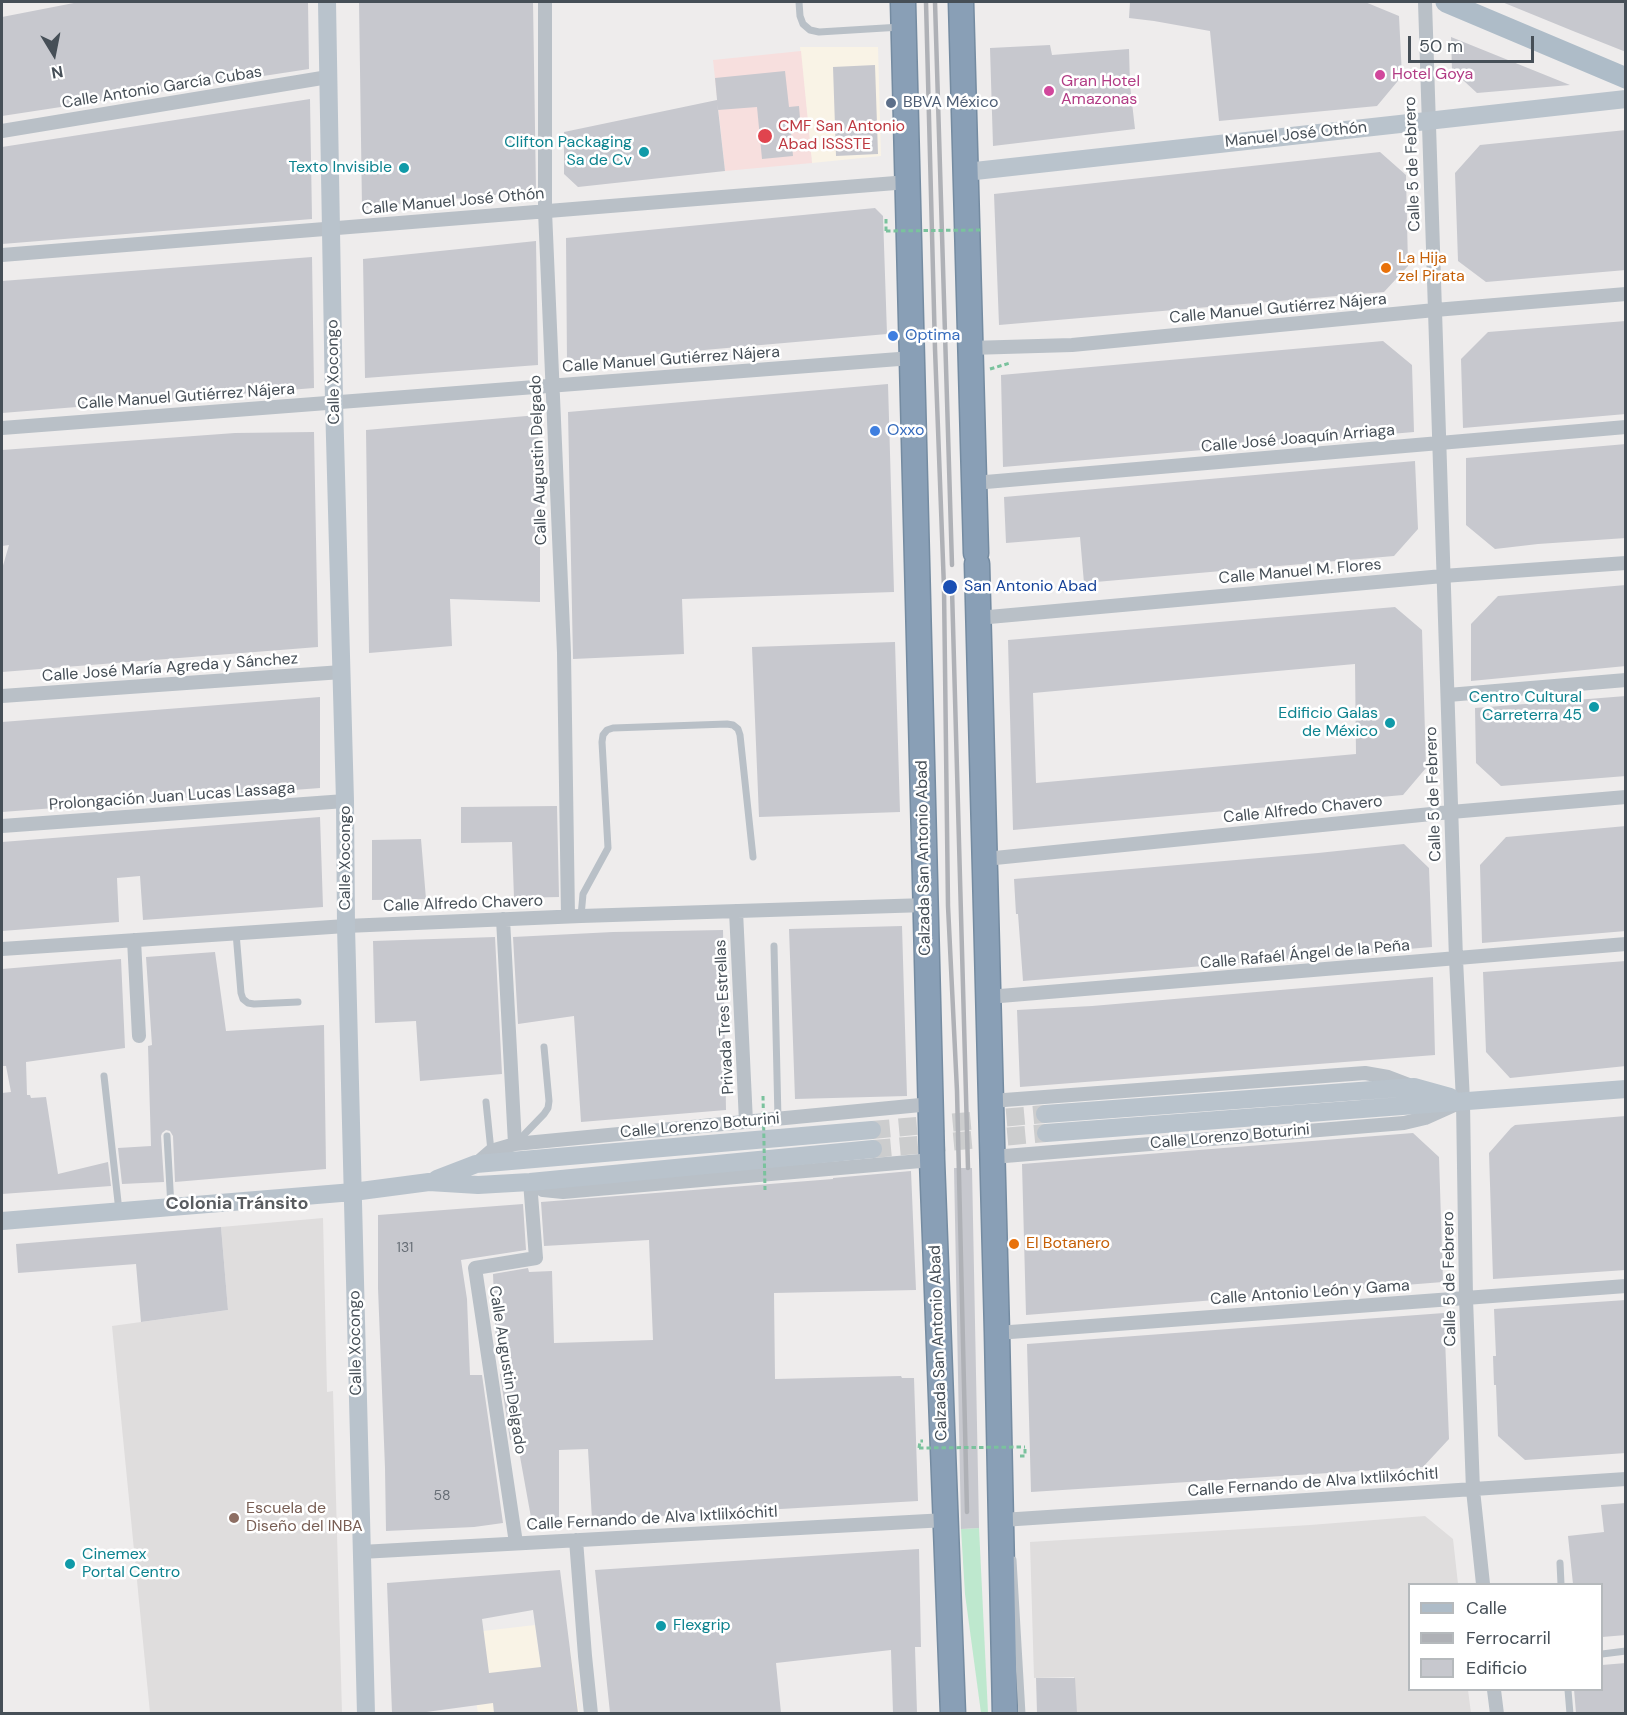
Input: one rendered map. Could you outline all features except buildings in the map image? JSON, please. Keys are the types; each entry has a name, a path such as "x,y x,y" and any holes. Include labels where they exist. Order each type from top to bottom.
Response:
{"highway":[{"name":"Calzada San Antonio Abad","path":"903,2 932,1160 953,1713"},
{"path":"961,2 990,1101 1005,1529 1005,1713"},
{"path":"952,1684 969,1713"}],"main road":[{"path":"1446,2 1626,78"}],"street":[{"name":"Calle Xocongo","path":"327,2 334,402 366,1713"},
{"name":"Calle Augustin Delgado","path":"545,2 545,211 575,916"},
{"name":"Calle 5 de Febrero","path":"1425,2 1456,959 1463,1101 1466,1298 1473,1490 1483,1583"},
{"name":"Calle Antonio García Cubas","path":"2,131 328,77"},
{"name":"Manuel José Othón","path":"966,172 1626,99"},
{"name":"Calle Manuel José Othón","path":"2,255 908,182"},
{"name":"Calle Manuel Gutiérrez Nájera","path":"970,348 1071,345 1626,294"},
{"name":"Calle Manuel Gutiérrez Nájera","path":"2,428 912,358"},
{"name":"Calle José Joaquín Arriaga","path":"974,483 1626,427"},
{"name":"Calle Manuel M. Flores","path":"978,618 1443,576 1626,563"},
{"name":"Calle José María Agreda y Sánchez","path":"2,696 342,672"},
{"path":"1448,695 1626,680"},
{"name":"Calle Alfredo Chavero","path":"985,859 1451,812 1626,797"},
{"name":"Prolongación Juan Lucas Lassaga","path":"2,826 345,801"},
{"name":"Calle Alfredo Chavero","path":"2,949 346,926 926,905"},
{"name":"Privada Tres Estrellas","path":"736,911 746,1122"},
{"path":"503,919 515,1144"},
{"path":"134,940 139,1036"},
{"name":"Calle Rafaél Ángel de la Peña","path":"988,997 1626,944"},
{"name":"Calle Lorenzo Boturini","path":"990,1101 1365,1073 1388,1077 1463,1101"},
{"name":"Calle Lorenzo Boturini","path":"1045,1114 1414,1087"},
{"name":"Calle Lorenzo Boturini","path":"1046,1133 1626,1089"},
{"name":"Calle Lorenzo Boturini","path":"993,1157 1404,1123 1425,1118 1463,1101"},
{"name":"Calle Lorenzo Boturini","path":"476,1164 491,1151 515,1144 931,1104"},
{"name":"Calle Lorenzo Boturini","path":"429,1182 476,1164 872,1130"},
{"name":"Calle Lorenzo Boturini","path":"2,1221 353,1192 429,1182 478,1185 530,1182 873,1149"},
{"name":"Calle Lorenzo Boturini","path":"530,1182 543,1190 563,1192 932,1160"},
{"name":"Calle Augustin Delgado","path":"516,1543 475,1268 536,1258 530,1182"},
{"name":"Calle Antonio León y Gama","path":"997,1333 1626,1287"},
{"name":"Calle Fernando de Alva Ixtlilxóchitl","path":"1005,1529 1626,1479"},
{"name":"Calle Fernando de Alva Ixtlilxóchitl","path":"361,1552 945,1520"},
{"path":"576,1540 591,1713"},
{"path":"1494,1691 1497,1713"}],"lane":[{"path":"799,2 803,24 810,30 819,32 904,27"},
{"path":"575,916 583,894 608,848 602,741 607,730 727,724 738,729 753,857"},
{"path":"236,933 243,999 254,1004 298,1002"},
{"path":"774,946 778,1119"},
{"path":"515,1144 548,1108 544,1047"},
{"path":"104,1077 119,1211"},
{"path":"486,1102 491,1151"},
{"path":"167,1136 171,1207"},
{"path":"1013,1549 1022,1713"},
{"path":"1560,1563 1561,1583"},
{"path":"1603,1654 1626,1651"},
{"path":"1568,1691 1570,1713"}],"path":[{"path":"886,216 886,231 981,230"},
{"path":"763,1096 765,1190"},
{"path":"919,1448 1025,1448"}],"shaded area":[{"path":"800,47 878,47 881,156 812,163"},
{"name":"CMF San Antonio Abad ISSSTE","path":"801,51 812,163 725,171 713,60"},
{"name":"Escuela de Diseño del INBA","path":"323,1218 327,1392 333,1391 342,1713 150,1713 112,1326 228,1310 221,1227"},
{"path":"1425,1516 1453,1539 1458,1583 1408,1583 1408,1691 1468,1691 1471,1713 1076,1713 1074,1677 1034,1678 1030,1542"},
{"path":"535,1625 539,1654 570,1649 579,1713 478,1713 472,1677 483,1631"}],"green space":[{"path":"979,1528 988,1713 981,1713 965,1594 961,1529"}],"tunnel":[{"path":"872,1130 1045,1114"},
{"path":"873,1149 1046,1133"}],"railway":[{"path":"926,2 944,588 948,906 957,1091 967,1512"},
{"path":"935,2 952,565"},
{"path":"952,589 968,1168"}],"place":[{"name":"Hotel Goya","path":"1380,75"},
{"name":"Gran Hotel Amazonas","path":"1049,91"},
{"name":"BBVA México","path":"891,103"},
{"name":"CMF San Antonio Abad ISSSTE","path":"765,136"},
{"name":"Clifton Packaging Sa de Cv","path":"644,152"},
{"name":"Texto Invisible","path":"404,168"},
{"name":"La Hija zel Pirata","path":"1386,268"},
{"name":"Optima","path":"893,336"},
{"name":"Oxxo","path":"875,431"},
{"name":"San Antonio Abad","path":"950,587"},
{"name":"Centro Cultural Carreterra 45","path":"1594,707"},
{"name":"Edificio Galas de México","path":"1390,723"},
{"name":"El Botanero","path":"1014,1244"},
{"name":"Escuela de Diseño del INBA","path":"234,1518"},
{"name":"Cinemex Portal Centro","path":"70,1564"},
{"name":"Flexgrip","path":"661,1626"}],"district":[{"name":"Colonia Tránsito","path":"237,1204"}]}
